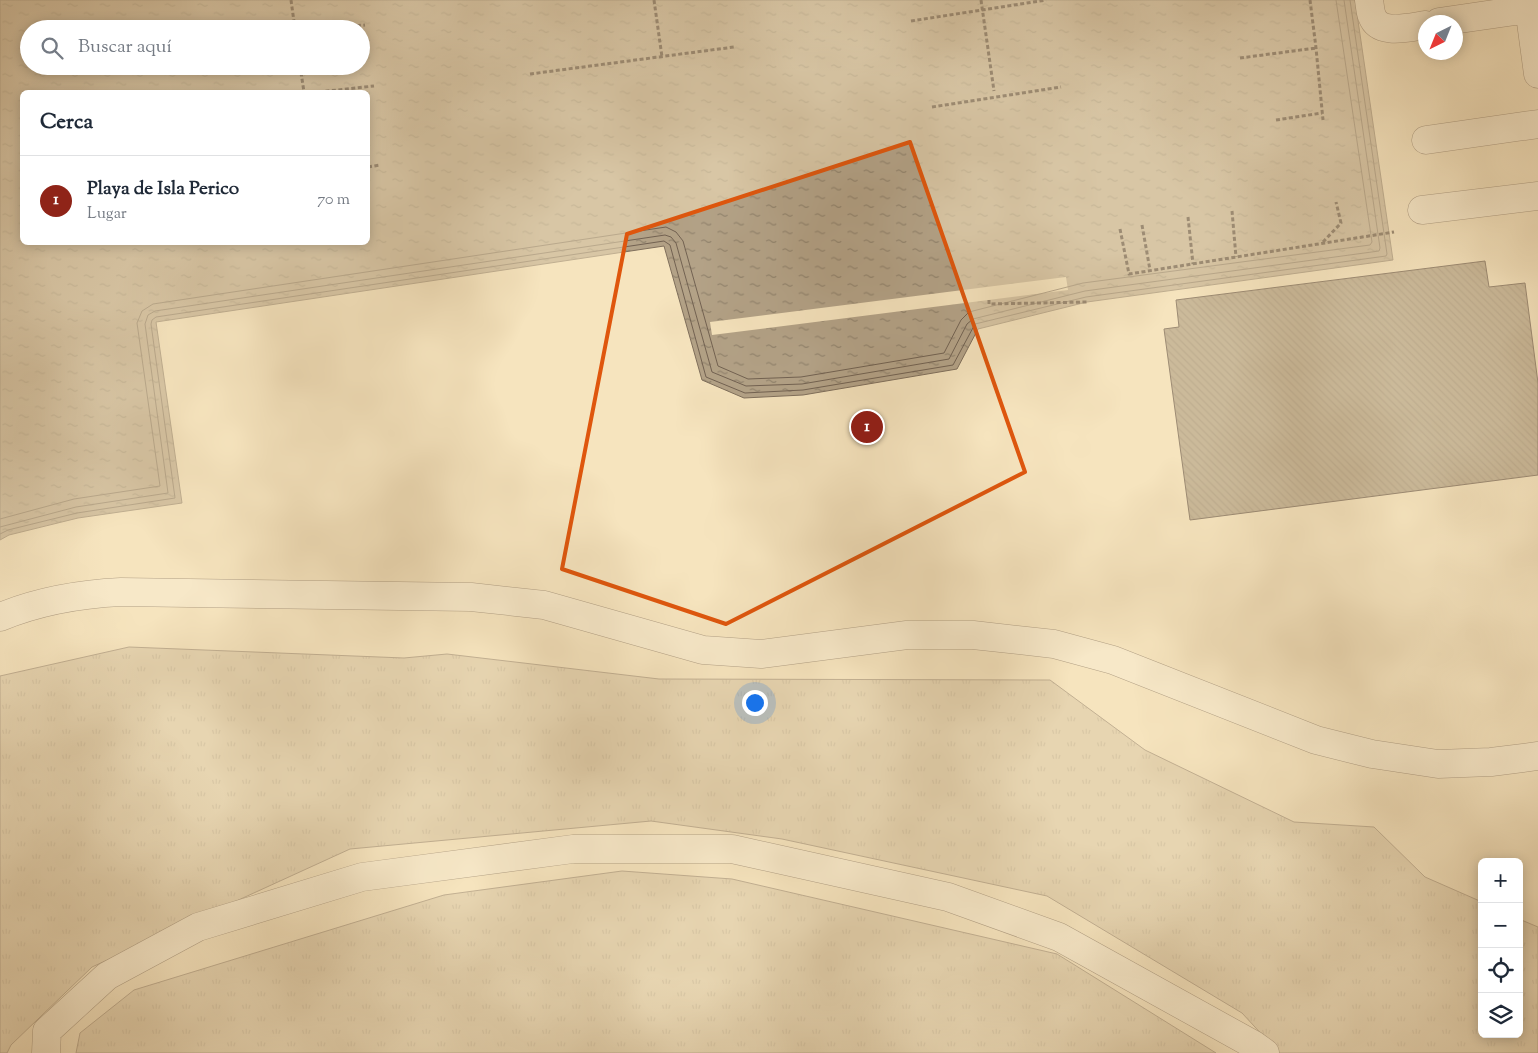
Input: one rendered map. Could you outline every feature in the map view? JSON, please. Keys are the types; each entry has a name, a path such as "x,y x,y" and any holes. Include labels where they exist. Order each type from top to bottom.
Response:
{"street":[{"path":"1369,0 1372,18 1381,26 1395,29 1418,25"},
{"path":"1463,17 1528,4 1538,74"},
{"path":"1426,140 1538,124"},
{"path":"1422,210 1538,196"},
{"path":"0,617 24,607 84,594 121,592 471,597 544,605 702,650 761,654 908,635 973,635 1054,644 1113,660 1316,740 1372,754 1438,764 1491,762 1538,756"},
{"path":"30,1053 46,1042 107,976 198,927 362,877 573,849 732,849 948,897 1059,937 1254,1045 1265,1053"}],"path":[{"path":"291,0 294,20"},
{"path":"654,0 662,57"},
{"path":"981,0 994,91"},
{"path":"911,21 1046,0"},
{"path":"1310,0 1323,120"},
{"path":"530,74 734,47"},
{"path":"1240,58 1316,48"},
{"path":"301,75 304,90"},
{"path":"337,90 374,86"},
{"path":"932,107 1061,87"},
{"path":"1276,120 1322,112"},
{"path":"370,167 380,165"},
{"path":"1323,243 1341,223 1336,202"},
{"path":"1232,210 1236,256"},
{"path":"1188,217 1192,264"},
{"path":"1142,225 1150,270"},
{"path":"1120,229 1129,274 1394,232"},
{"path":"989,300 989,304 1087,302"}],"highlighted area":[{"path":"910,142 1025,472 726,624 562,569 627,234"}],"green space":[{"path":"129,647 404,658 447,654 659,679 1050,680 1145,750 1294,822 1374,827 1425,877 1478,900 1478,1038 1523,1038 1523,921 1538,927 1538,1053 1279,1053 1242,1013 1047,896 782,839 651,821 350,849 92,967 11,1045 7,1053 0,1053 0,676"},
{"path":"622,871 732,879 1057,954 1216,1053 76,1053 80,1033 134,990 444,895"}],"water":[{"path":"0,0 1355,0 1393,260 1087,302 978,329 957,369 803,395 744,398 702,380 664,246 156,322 182,503 78,518 9,535 0,540"}],"pier":[{"path":"1066,277 1068,290 712,335 710,322"}],"building":[{"path":"1485,261 1489,287 1525,283 1538,383 1538,475 1190,520 1164,329 1179,327 1176,300"}],"place":[{"name":"Playa de Isla Perico","path":"867,427"}]}
